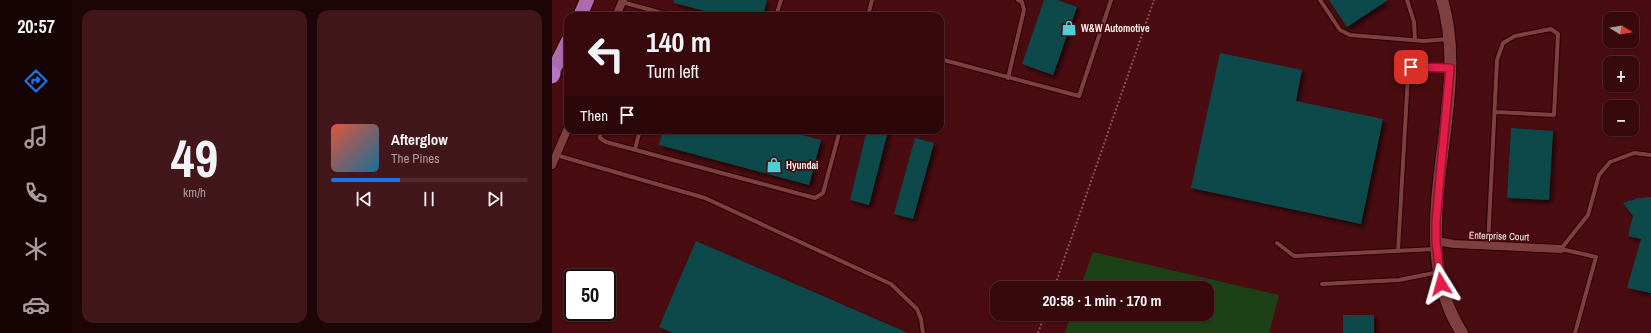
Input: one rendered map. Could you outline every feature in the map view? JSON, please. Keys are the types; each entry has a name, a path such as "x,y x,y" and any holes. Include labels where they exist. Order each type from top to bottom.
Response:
{"highway":[{"path":"582,12 587,0"},
{"path":"552,74 564,49"}],"main road":[{"path":"1442,0 1449,39 1450,68 1437,208 1437,245 1439,272 1448,304 1459,332"}],"street":[{"path":"618,12 622,1"},
{"path":"552,166 565,134"},
{"name":"Enterprise Court","path":"1437,245 1488,245 1561,249"}],"lane":[{"path":"778,12 782,0"},
{"path":"869,12 872,0"},
{"path":"1008,78 1024,10 1022,2 1018,0"},
{"path":"944,60 1079,96 1112,0"},
{"path":"1320,0 1340,30 1350,35 1415,40 1449,39"},
{"path":"1407,0 1414,22 1415,40"},
{"path":"622,1 659,12"},
{"path":"1488,245 1497,60 1503,43 1516,36 1551,29 1558,34 1554,114 1495,112"},
{"path":"1398,251 1408,75 1411,67 1450,68"},
{"path":"599,134 603,141 815,198 823,192 839,134"},
{"path":"635,149 639,134"},
{"path":"1575,333 1596,257 1561,249 1588,215 1599,175 1610,162 1634,153 1651,155"},
{"path":"556,156 705,198 891,284 917,309 921,319 923,333"},
{"path":"1277,243 1294,256 1398,251 1437,245"},
{"path":"1322,284 1399,280 1439,272"}],"path":[{"path":"1056,281 1154,0"},
{"path":"1038,333 1042,321"}],"green space":[{"path":"1093,252 1279,295 1269,333 1065,333 1069,321 1214,321 1214,281 1083,281"}],"building":[{"path":"674,0 767,0 764,12 709,12 674,3"},
{"path":"1044,0 1058,0 1077,7 1053,75 1022,64"},
{"path":"1329,0 1388,0 1347,27"},
{"path":"1220,53 1302,70 1296,101 1383,119 1361,224 1191,188"},
{"path":"1511,128 1553,131 1549,200 1507,198"},
{"name":"Hyundai","path":"662,134 798,134 821,140 809,185 659,145"},
{"path":"866,134 887,134 869,205 850,200"},
{"path":"915,138 934,143 913,219 894,214"},
{"path":"1651,197 1651,293 1627,288 1641,239 1628,236 1633,216 1623,203 1638,198"},
{"path":"696,241 908,333 673,333 659,327"},
{"path":"1343,315 1374,315 1374,333 1343,333"}],"place":[{"name":"W&W Automotive","path":"1069,28"},
{"name":"Hyundai","path":"774,165"}],"route":[{"path":"1411,67 1450,68 1436,222 1436,241 1441,284"}]}
